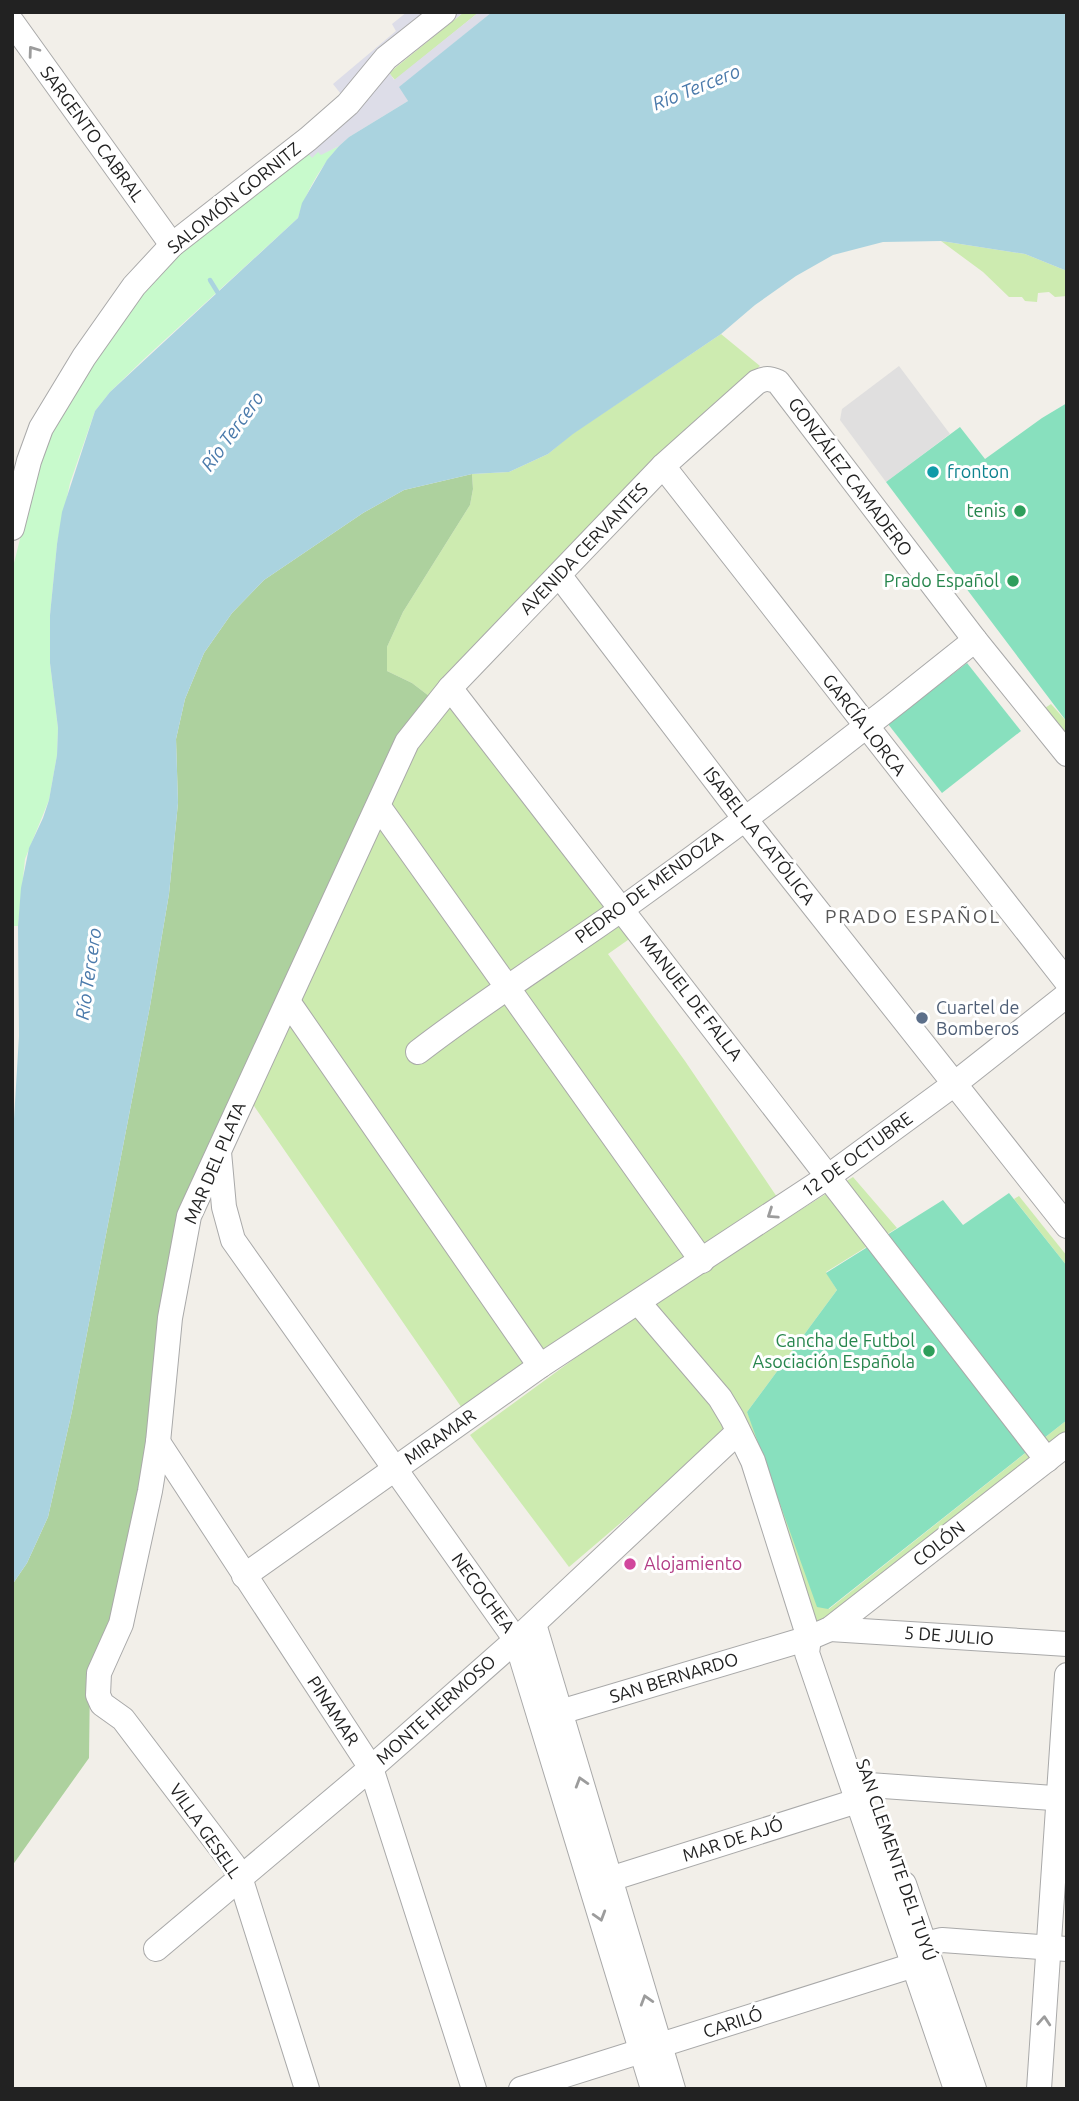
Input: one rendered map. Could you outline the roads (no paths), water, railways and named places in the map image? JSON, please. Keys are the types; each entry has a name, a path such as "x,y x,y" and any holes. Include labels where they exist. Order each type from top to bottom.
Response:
{"street":[{"name":"SALOMÓN GORNITZ","path":"12,528 16,487 41,428 134,286 172,245 308,139 348,104 386,58 444,12"},
{"name":"SARGENTO CABRAL","path":"12,22 172,245"},
{"name":"GONZÁLEZ CAMADERO","path":"757,382 763,379 778,382 975,640 1067,754"},
{"name":"AVENIDA CERVANTES","path":"419,724 450,688 663,466 757,382"},
{"name":"GARCÍA LORCA","path":"663,466 1067,982"},
{"name":"ISABEL LA CATÓLICA","path":"559,575 745,819 1067,1226"},
{"name":"PEDRO DE MENDOZA","path":"418,1052 745,819 866,728 975,640"},
{"name":"MANUEL DE FALLA","path":"450,688 1046,1460"},
{"name":"MAR DEL PLATA","path":"99,1673 121,1623 144,1525 158,1442 170,1318 189,1216 407,743 419,724"},
{"path":"379,807 702,1261"},
{"name":"12 DE OCTUBRE","path":"638,1302 829,1176 953,1085 1067,995"},
{"path":"289,1003 540,1366"},
{"name":"NECOCHEA","path":"219,1148 224,1207 233,1240 394,1470 525,1632 651,2049 673,2089"},
{"path":"184,1243 195,1236 211,1233 233,1240"},
{"name":"MIRAMAR","path":"244,1576 540,1366 638,1302"},
{"name":"SAN CLEMENTE DEL TUYÚ","path":"638,1302 720,1398 753,1461 820,1633 863,1793 974,2089"},
{"name":"MONTE HERMOSO","path":"156,1949 371,1768 525,1632 738,1432"},
{"name":"PINAMAR","path":"158,1442 371,1768 474,2089"},
{"name":"COLÓN","path":"820,1633 1067,1444"},
{"name":"5 DE JULIO","path":"820,1633 1067,1644"},
{"name":"SAN BERNARDO","path":"550,1715 820,1633"},
{"name":"VILLA GESELL","path":"99,1673 98,1695 102,1704 123,1719 233,1864 240,1877 307,2089"},
{"path":"1039,2089 1058,1948 1067,1675"},
{"path":"863,1793 1063,1798"},
{"name":"MAR DE AJÓ","path":"601,1882 863,1793"},
{"path":"924,1950 1058,1948"},
{"name":"SAN CLEMENTE DEL TUYÚ","path":"924,1950 956,2089"},
{"name":"CARILÓ","path":"521,2089 651,2049 924,1950"},
{"name":"NECOCHEA","path":"651,2049 653,2089"}],"water":[{"name":"Río Tercero","path":"492,12 1067,12 1067,271 1025,254 941,241 883,242 833,255 796,276 755,305 721,334 573,434 548,454 509,472 472,474 404,490 363,513 264,580 232,613 204,653 185,699 176,739 178,803 169,894 72,1411 48,1517 27,1563 12,1585 12,1152 19,1036 18,926 21,888 29,848 49,800 57,755 58,728 50,663 50,615 62,512 95,411 110,392 298,218 302,203 327,160 339,146 408,101 399,87"}],"waterway":[{"path":"210,280 218,293"}],"place":[{"name":"fronton","path":"933,472"},
{"name":"tenis","path":"1020,511"},
{"name":"Prado Español","path":"1013,581"},
{"name":"Cuartel de Bomberos","path":"922,1018"},
{"name":"Cancha de Futbol Asociación Española","path":"929,1351"},
{"name":"Alojamiento","path":"630,1564"}],"district":[{"name":"PRADO ESPAÑOL","path":"913,916"}]}
